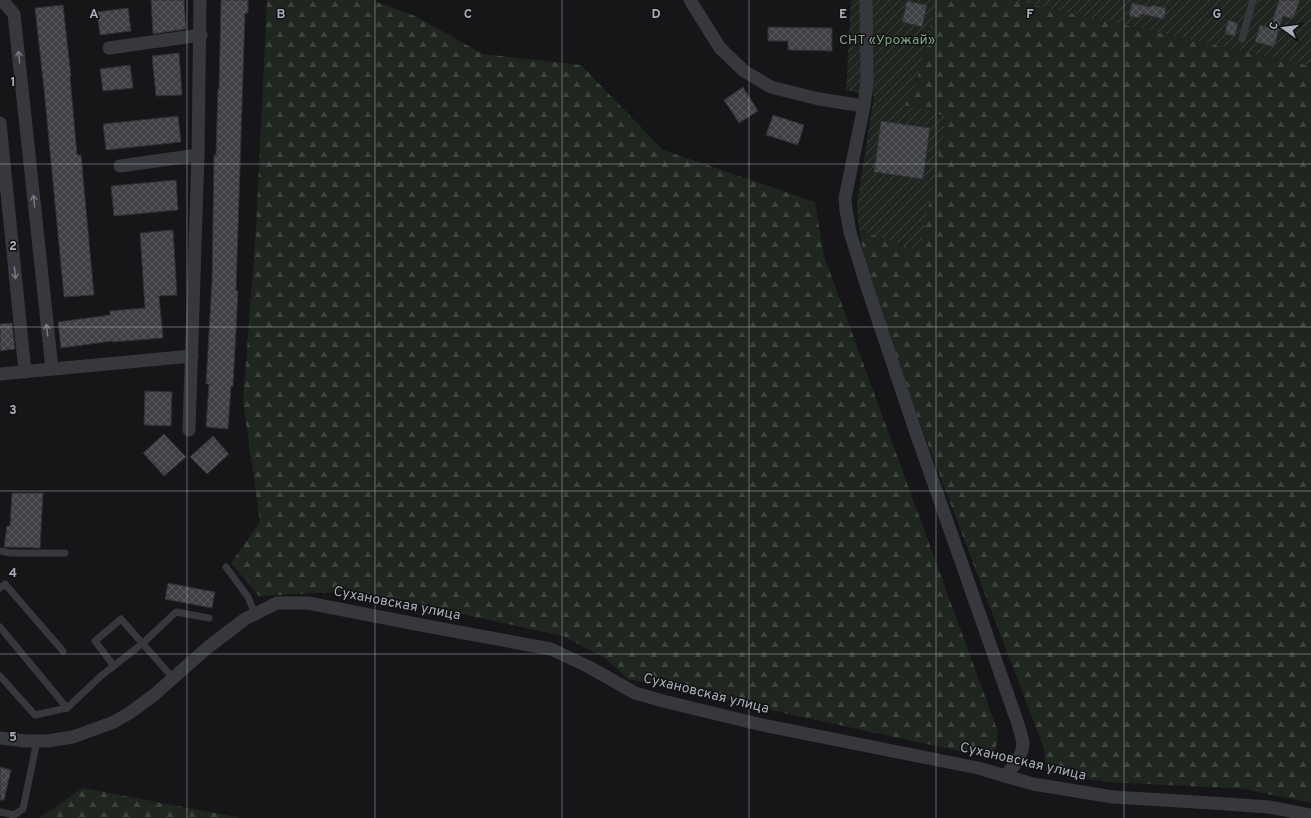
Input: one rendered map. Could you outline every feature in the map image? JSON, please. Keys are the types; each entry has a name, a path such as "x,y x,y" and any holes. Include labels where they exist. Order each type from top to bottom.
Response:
{"street":[{"path":"2,0 14,14 52,369"},
{"path":"189,430 198,155 201,35 200,0"},
{"path":"690,0 720,48 744,71 771,87 820,99 864,106"},
{"path":"866,0 867,81 864,106 845,198 846,210 850,232 915,430 1017,721 1023,743 1020,755 1011,771 1004,776"},
{"path":"109,48 201,35"},
{"path":"0,123 25,372"},
{"path":"120,166 198,155"},
{"path":"0,374 192,356"},
{"name":"Сухановская улица","path":"0,738 26,741 47,741 73,737 114,722 131,712 227,632 245,619 277,602 308,603 551,649 589,667 635,693 663,701 758,724 978,768 1033,784 1113,797 1269,807 1311,815"}],"lane":[{"path":"1242,38 1253,0"},
{"path":"0,551 10,553 64,553"},
{"path":"226,567 248,597 255,614"},
{"path":"0,588 5,584 63,651"},
{"path":"0,676 35,715 67,708 176,612 209,618"},
{"path":"114,666 95,641 121,618 173,678"},
{"path":"0,627 67,708"},
{"path":"0,812 14,815 23,809 37,741"}],"green space":[{"path":"267,0 372,0 415,16 483,54 581,65 663,150 815,202 824,256 998,732 995,754 973,754 628,679 605,658 563,636 356,591 259,596 231,563 260,522 243,402 256,229"},
{"name":"СНТ «Урожай»","path":"851,0 937,0 914,91 904,105 946,116 920,251 859,230 857,204 874,96 846,90"},
{"path":"937,0 1012,0 1311,66 1311,803 1244,789 1108,782 1046,772 1044,749 873,300 859,230 920,251 904,105 914,90"},
{"path":"1012,0 1311,0 1311,66"},
{"path":"83,788 241,818 39,818"}],"building":[{"path":"151,0 184,0 186,29 153,34"},
{"path":"221,0 248,0 248,13 245,13 236,291 238,291 233,386 231,386 228,429 206,427 209,384 206,384 212,281 214,155 216,155 219,89"},
{"path":"1279,0 1300,0 1293,19 1283,16 1274,47 1255,42 1260,25 1270,28"},
{"path":"907,1 927,5 922,27 902,22"},
{"path":"1132,3 1166,8 1164,19 1141,14 1140,18 1129,16"},
{"path":"63,5 71,76 77,155 81,155 94,295 64,297 35,8"},
{"path":"128,8 131,31 100,35 97,12"},
{"path":"1228,20 1238,23 1235,36 1225,34"},
{"path":"768,27 832,28 832,51 788,50 788,41 768,41"},
{"path":"179,53 182,95 156,96 152,56"},
{"path":"130,65 133,88 103,91 100,69"},
{"path":"743,87 758,111 739,123 724,100"},
{"path":"773,115 804,125 798,145 766,135"},
{"path":"178,116 181,142 106,150 103,124"},
{"path":"881,121 930,128 923,179 874,172"},
{"path":"176,180 178,210 114,216 111,186"},
{"path":"173,230 177,295 159,296 163,338 112,341 61,348 58,322 110,315 110,311 145,308 140,233"},
{"path":"12,323 15,349 0,351 0,324"},
{"path":"145,391 172,392 171,426 144,425"},
{"path":"164,434 186,457 164,476 143,453"},
{"path":"213,436 229,454 207,474 190,457"},
{"path":"12,493 43,493 40,548 4,547 7,526 10,526"},
{"path":"168,583 215,592 212,608 165,599"},
{"path":"0,767 11,770 4,800 0,800"}]}
